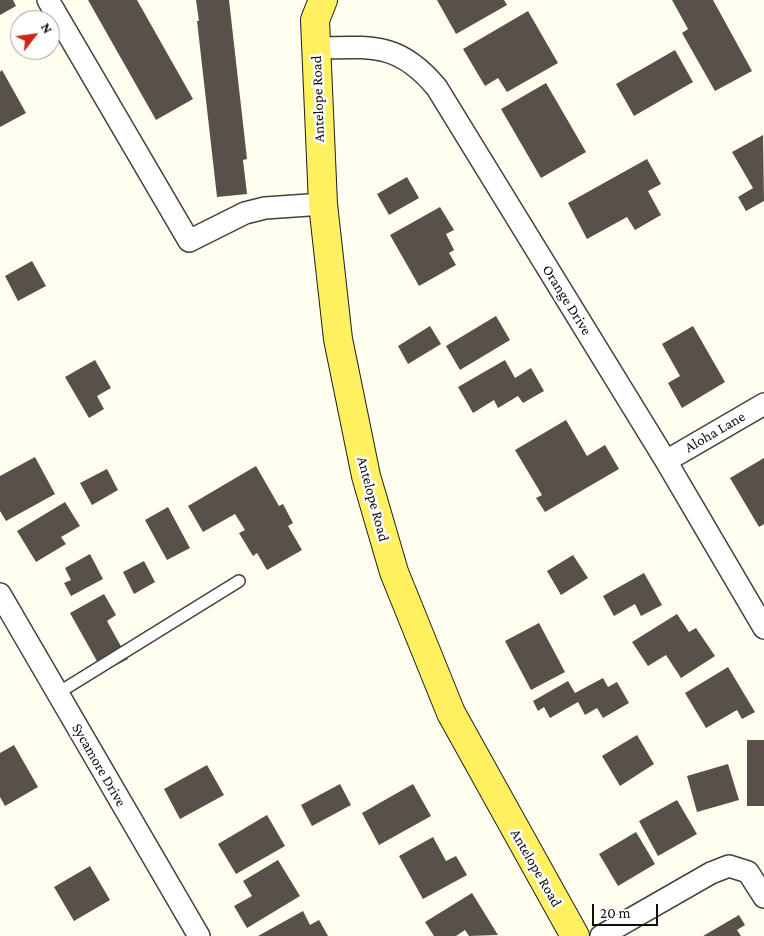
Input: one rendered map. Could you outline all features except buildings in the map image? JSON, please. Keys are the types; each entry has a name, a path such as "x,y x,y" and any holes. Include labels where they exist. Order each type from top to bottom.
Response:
{"main road":[{"name":"Antelope Road","path":"313,7 323,204 338,339 366,476 394,572 450,713 575,936"}],"street":[{"path":"48,0 189,241 246,214 265,208 323,204"},
{"name":"Orange Drive","path":"316,48 366,47 384,49 411,61 423,71 442,97 666,461 764,628"},
{"name":"Aloha Lane","path":"666,461 764,404"},
{"name":"Sycamore Drive","path":"0,594 199,936"},
{"path":"600,936 711,874 729,866 748,872 764,897"}],"lane":[{"path":"58,693 239,580"}]}
